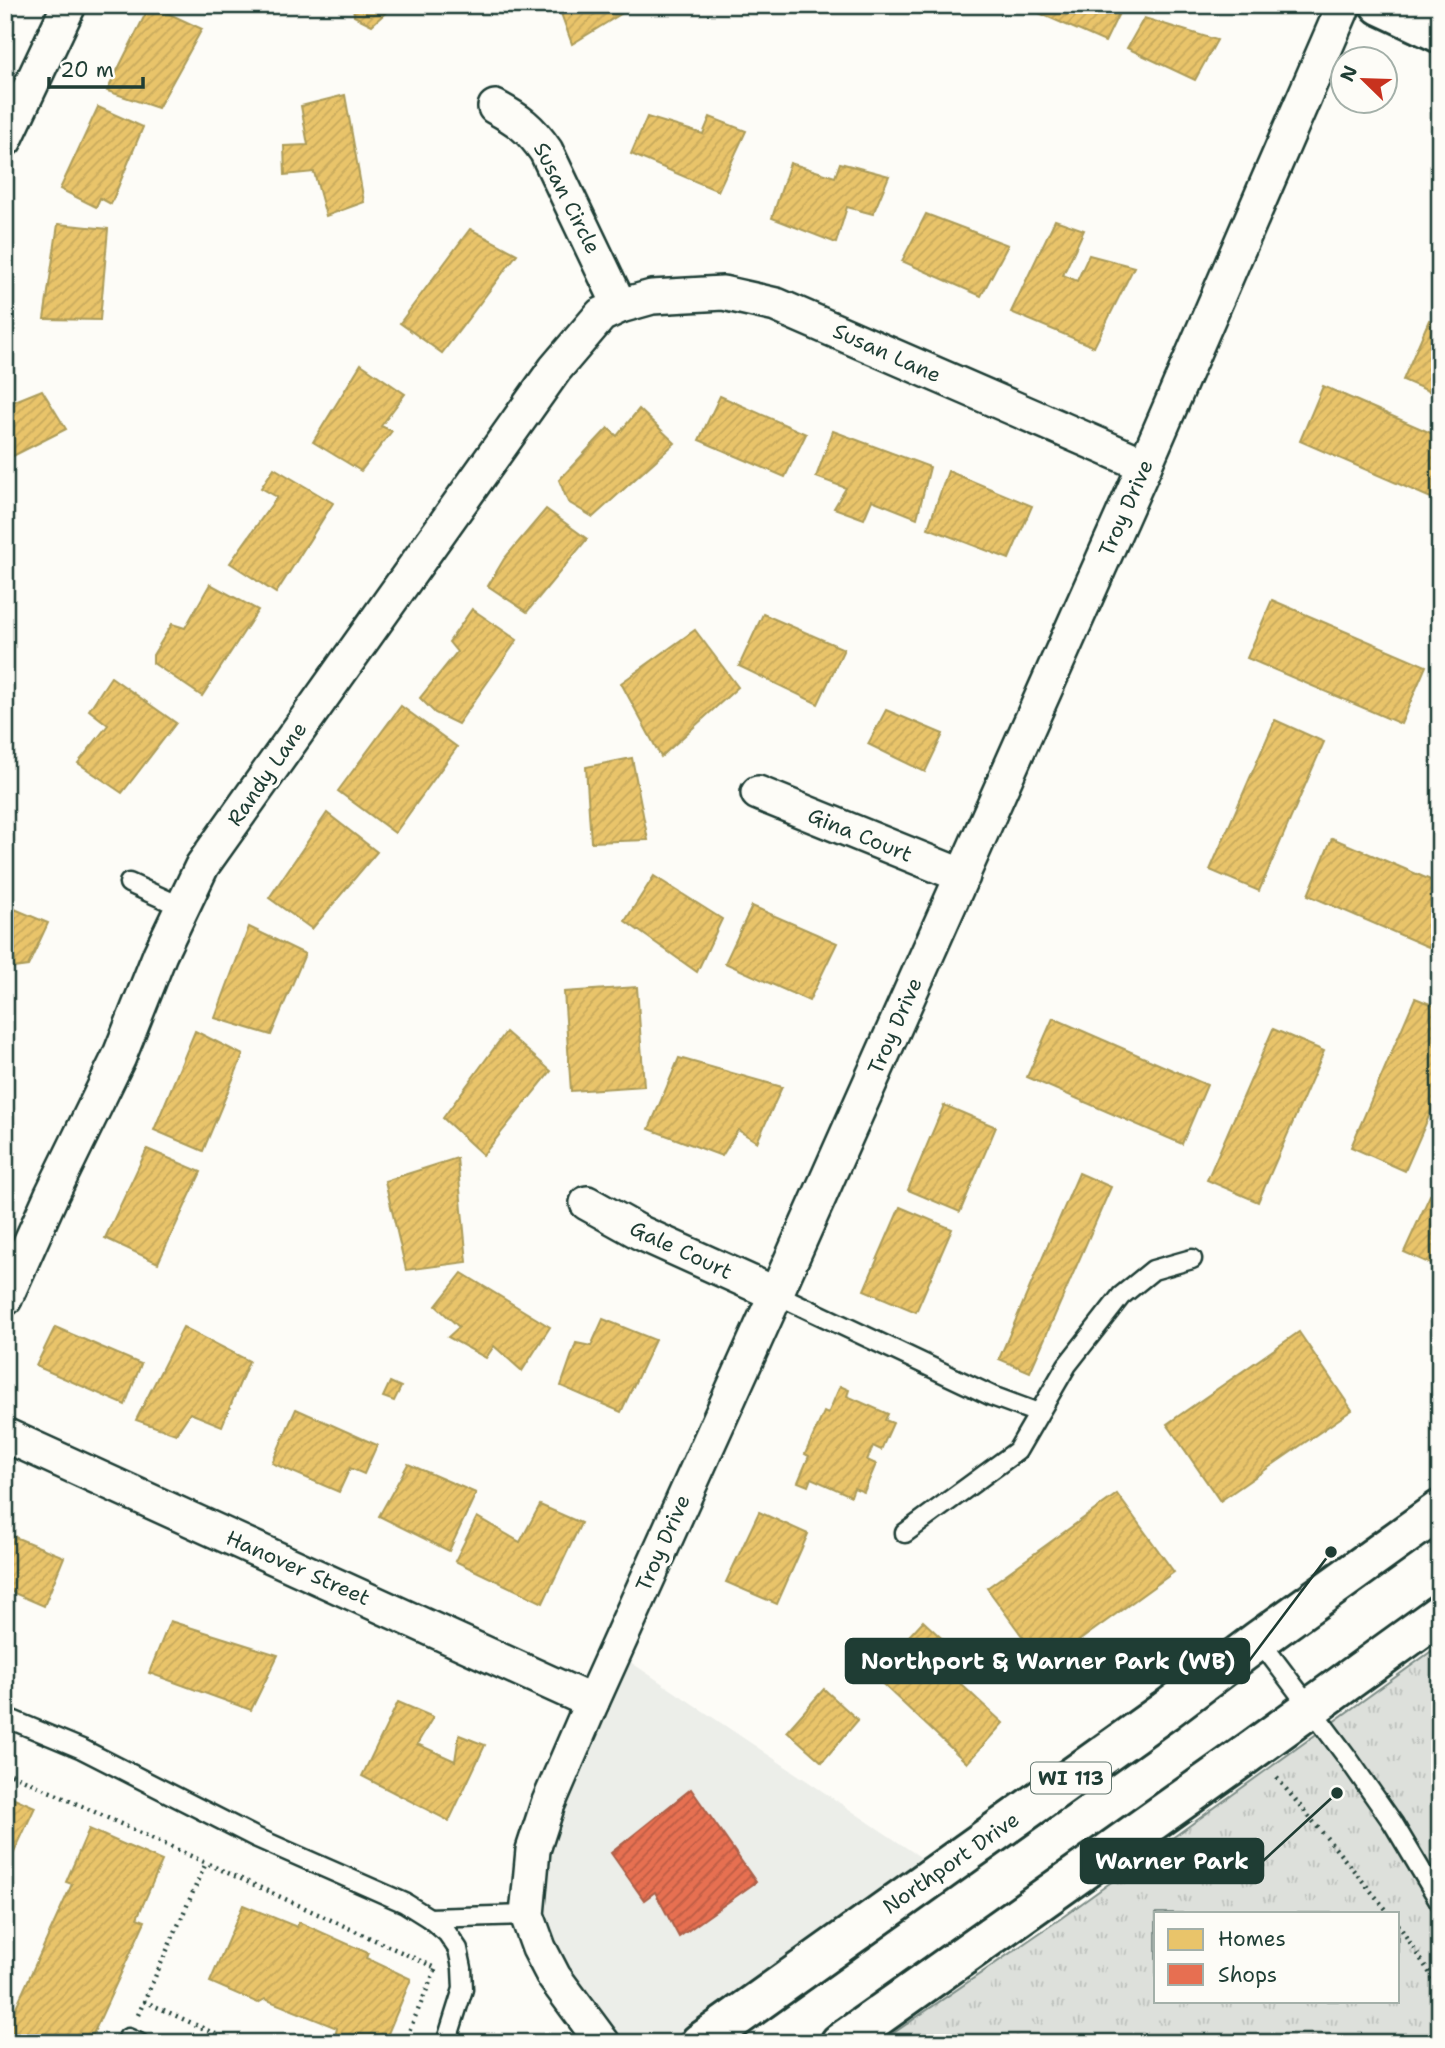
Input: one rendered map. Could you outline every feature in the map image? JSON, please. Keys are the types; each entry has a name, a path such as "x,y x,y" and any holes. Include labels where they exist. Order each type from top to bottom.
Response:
{"main road":[{"path":"1380,5 1440,33"},
{"name":"Northport Drive","path":"700,2043 1165,1711 1440,1510"},
{"path":"840,2043 1440,1614"}],"street":[{"path":"5,140 69,5"},
{"name":"Troy Drive","path":"603,2043 554,1977 539,1948 527,1915 533,1850 548,1804 1145,465 1344,5"},
{"name":"Susan Circle","path":"495,107 533,132 546,151 620,306"},
{"name":"Susan Lane","path":"620,306 652,297 723,293 776,304 1145,465"},
{"name":"Randy Lane","path":"5,1299 52,1194 119,1057 160,954 202,866 555,369 601,315 620,306"},
{"name":"Gina Court","path":"758,793 963,876"},
{"name":"Gale Court","path":"587,1203 641,1233 776,1294"},
{"name":"Hanover Street","path":"5,1435 592,1702"}],"lane":[{"path":"129,883 183,907"},
{"path":"905,1533 1017,1451 1038,1413 1090,1333 1121,1296 1153,1270 1192,1259"},
{"path":"776,1294 992,1396 1038,1413"},
{"path":"1259,1640 1393,1823 1440,1902"},
{"path":"5,1717 82,1749 255,1837 405,1903 429,1919 447,1933 458,1949 462,1968 463,1989 446,2043"},
{"path":"429,1919 527,1915"}],"path":[{"path":"5,1772 436,1968 404,2043"},
{"path":"1277,1778 1388,1912"},
{"path":"206,1863 144,2001 235,2043"},
{"path":"1400,1927 1440,1989"}],"shaded area":[{"path":"614,1651 941,1871 700,2043 603,2043 528,1891"}],"green space":[{"path":"1440,1645 1440,2043 879,2043 1060,1919"}],"building: Homes":[{"path":"150,5 202,29 158,108 107,91"},
{"path":"353,5 394,5 372,25 354,16"},
{"path":"558,5 627,5 629,9 572,44"},
{"path":"1021,5 1123,5 1105,42"},
{"path":"1144,18 1217,40 1195,80 1127,48"},
{"path":"345,95 364,202 326,216 314,172 285,175 284,146 308,145 301,106"},
{"path":"98,107 143,127 111,204 100,198 96,207 60,189"},
{"path":"647,117 703,134 710,117 746,131 718,191 631,154"},
{"path":"790,163 835,177 840,163 889,176 873,214 847,207 836,243 772,218"},
{"path":"926,214 1008,245 981,296 902,261"},
{"path":"1055,220 1084,230 1063,275 1077,281 1089,255 1134,267 1094,347 1011,312"},
{"path":"58,224 108,229 100,320 44,319"},
{"path":"470,229 517,254 442,353 400,323"},
{"path":"1429,320 1440,324 1440,396 1403,380"},
{"path":"361,364 405,394 381,426 392,431 361,471 313,442"},
{"path":"1323,386 1440,437 1440,502 1300,441"},
{"path":"42,390 66,429 5,460 5,405"},
{"path":"720,396 806,434 785,477 699,440"},
{"path":"639,409 675,443 593,517 568,502 559,480 608,428 617,436"},
{"path":"833,431 930,467 917,518 872,500 864,519 834,508 846,488 816,477"},
{"path":"274,468 333,503 276,593 230,563 277,497 261,488"},
{"path":"948,471 1032,506 1009,559 928,528"},
{"path":"546,509 587,539 527,612 488,586 504,559"},
{"path":"210,584 258,610 202,696 153,663 153,655 172,624 185,628"},
{"path":"1272,600 1426,666 1401,724 1247,658"},
{"path":"472,609 517,640 458,724 435,713 420,698 457,652 449,642"},
{"path":"763,614 844,649 818,704 739,666"},
{"path":"695,630 738,687 661,757 621,683"},
{"path":"111,677 176,723 122,793 78,763 108,725 89,710"},
{"path":"401,706 457,747 395,833 338,791"},
{"path":"886,710 943,734 925,772 868,744"},
{"path":"1275,720 1324,742 1259,891 1210,870"},
{"path":"632,758 648,840 591,842 586,767"},
{"path":"327,813 377,852 312,929 269,898"},
{"path":"1332,838 1440,884 1440,952 1308,895"},
{"path":"654,876 722,919 697,972 625,921"},
{"path":"5,905 48,923 28,966 5,969"},
{"path":"752,906 837,943 809,1001 725,963"},
{"path":"249,927 305,954 271,1035 215,1018"},
{"path":"637,987 644,1086 571,1091 564,992"},
{"path":"1415,998 1440,1008 1440,1091 1405,1171 1351,1147"},
{"path":"1053,1018 1207,1085 1182,1144 1027,1077"},
{"path":"1273,1029 1324,1051 1258,1202 1207,1180"},
{"path":"195,1031 243,1055 203,1151 154,1130"},
{"path":"506,1032 551,1071 483,1155 443,1118"},
{"path":"679,1058 782,1087 757,1142 738,1130 722,1156 649,1129"},
{"path":"944,1105 996,1127 960,1212 908,1190"},
{"path":"147,1149 201,1172 158,1263 105,1238"},
{"path":"457,1158 467,1262 406,1270 385,1181"},
{"path":"1079,1173 1111,1187 1030,1372 999,1359"},
{"path":"1430,1195 1440,1200 1440,1268 1404,1252"},
{"path":"900,1207 952,1229 916,1312 864,1290"},
{"path":"462,1273 550,1327 522,1371 494,1346 486,1358 448,1337 459,1327 436,1306"},
{"path":"603,1319 655,1340 621,1412 561,1386 576,1343 591,1346"},
{"path":"55,1327 141,1364 125,1405 36,1366"},
{"path":"183,1327 249,1361 222,1426 190,1413 176,1434 136,1420"},
{"path":"1299,1332 1352,1410 1220,1501 1167,1424"},
{"path":"390,1382 401,1387 394,1401 383,1397"},
{"path":"840,1386 849,1390 847,1396 888,1414 885,1420 893,1423 881,1450 873,1446 867,1460 876,1464 864,1492 854,1488 851,1496 811,1478 808,1486 798,1482 809,1456 805,1454 824,1412 828,1414"},
{"path":"296,1409 377,1445 364,1474 350,1468 339,1492 272,1463"},
{"path":"408,1464 476,1493 449,1551 379,1516"},
{"path":"1117,1494 1174,1572 1044,1666 987,1588"},
{"path":"540,1505 581,1523 543,1603 455,1561 477,1517 520,1542"},
{"path":"759,1512 808,1534 777,1604 726,1582"},
{"path":"5,1533 64,1557 44,1606 5,1589"},
{"path":"170,1621 278,1655 251,1710 149,1673"},
{"path":"923,1621 948,1644 934,1659 1003,1723 967,1763 873,1675"},
{"path":"824,1689 858,1720 822,1762 787,1731"},
{"path":"398,1702 433,1717 417,1744 455,1761 459,1735 485,1745 449,1821 362,1776"},
{"path":"5,1794 35,1807 5,1872"},
{"path":"89,1829 162,1861 137,1918 145,1921 89,2043 5,2043 5,2031 72,1884 66,1882"},
{"path":"243,1905 297,1927 299,1922 368,1953 366,1958 411,1979 384,2043 346,2043 335,2037 337,2028 265,1999 258,2003 210,1982"}],"building: Shops":[{"path":"691,1789 756,1882 679,1937 655,1892 644,1900 611,1853"}],"place":[{"name":"Northport & Warner Park (WB)","path":"1331,1552"},
{"name":"Warner Park","path":"1337,1793"}]}
